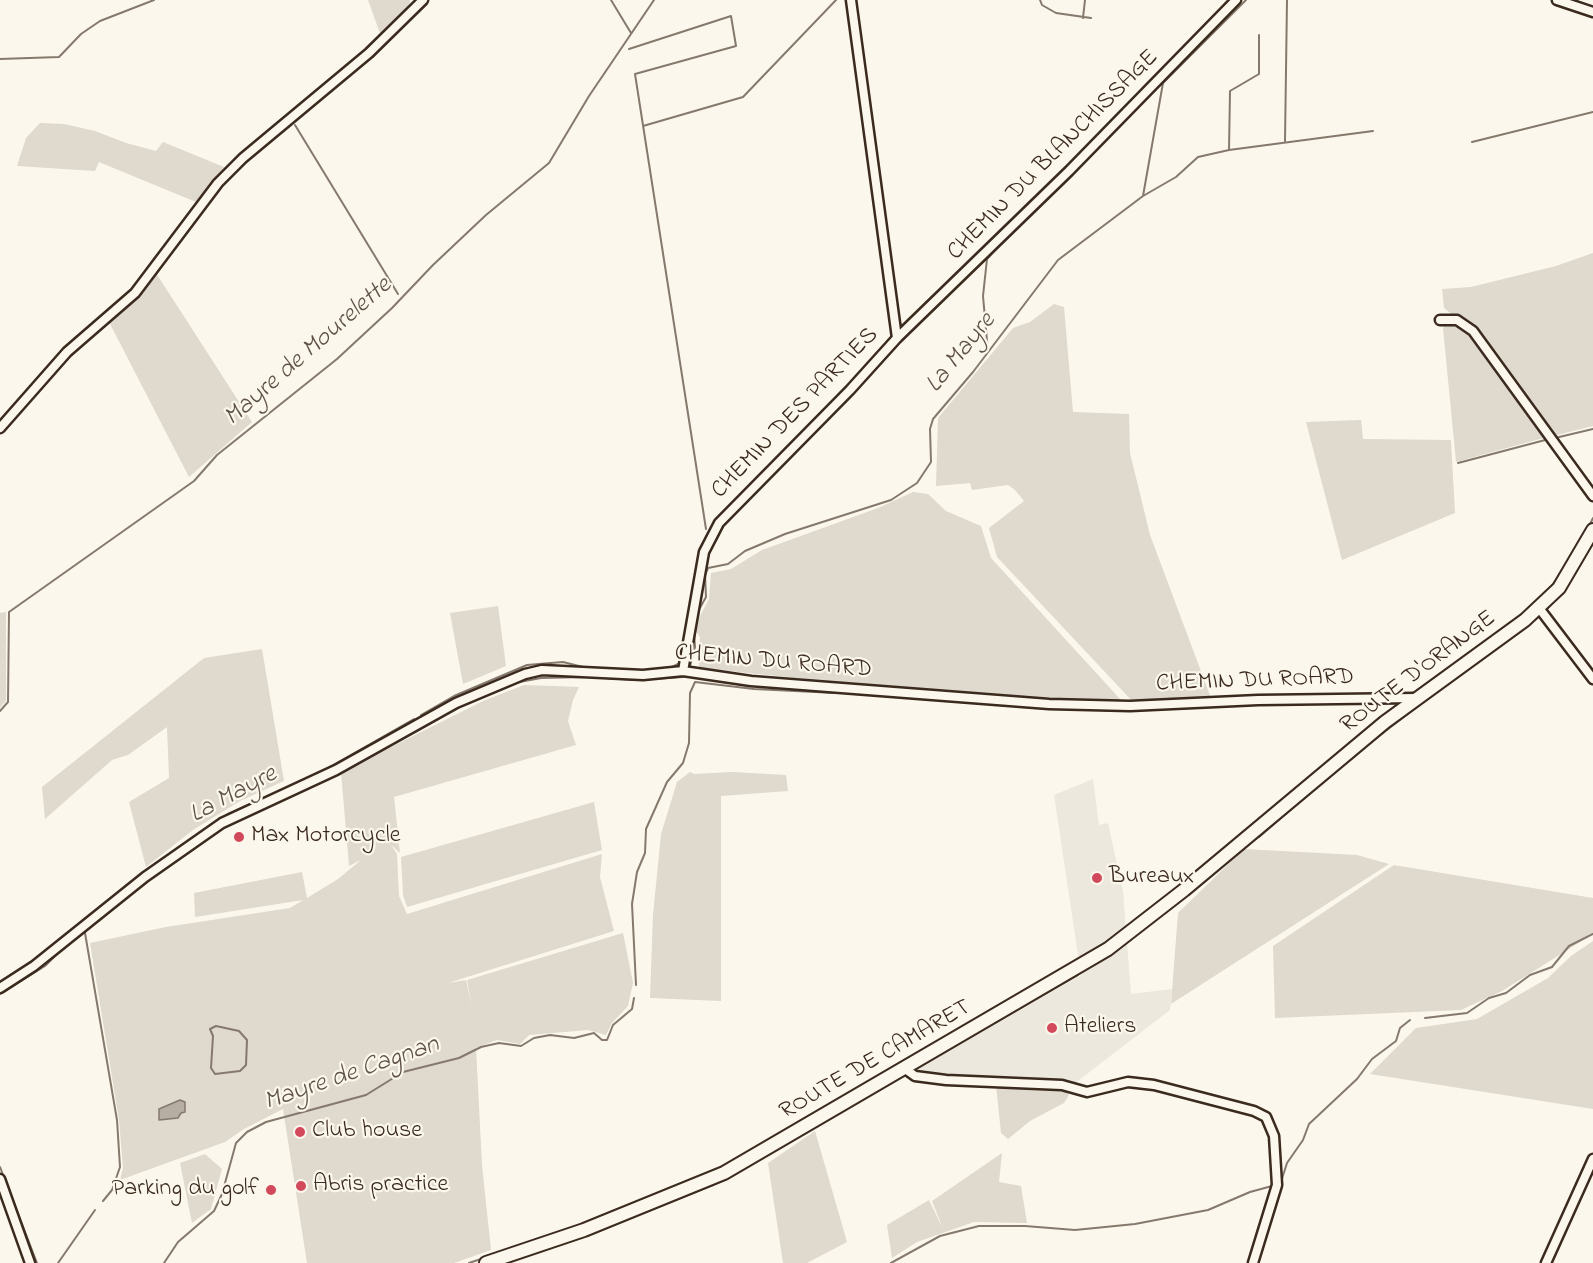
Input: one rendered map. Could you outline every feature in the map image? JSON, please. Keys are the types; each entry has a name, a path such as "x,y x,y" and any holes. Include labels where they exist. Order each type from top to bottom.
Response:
{"main road":[{"name":"ROUTE D'ORANGE","path":"1252,833 1416,698 1477,656 1539,608 1568,575 1593,530"},
{"name":"ROUTE DE CAMARET","path":"486,1263 584,1230 708,1181 1108,949 1252,833"}],"street":[{"path":"0,428 67,352 135,293 218,183 243,158 369,53 423,0"},
{"name":"CHEMIN DES PARTIES","path":"683,671 702,560 713,532 897,338 851,0"},
{"name":"CHEMIN DU BLANCHISSAGE","path":"897,338 1069,171 1236,0"},
{"path":"1557,0 1593,12"},
{"path":"1440,320 1457,321 1473,331 1593,496"},
{"path":"1539,608 1593,679"},
{"name":"CHEMIN DU ROARD","path":"0,988 34,966 145,877 222,823 336,770 456,702 525,674 542,670 643,675 683,671 751,681 1049,704 1130,706 1258,699 1416,698"},
{"path":"904,1068 915,1076 946,1080 1062,1085 1087,1092 1128,1082 1148,1084 1254,1111 1266,1117 1274,1136 1277,1185 1253,1263"},
{"path":"1546,1263 1593,1159"},
{"path":"0,1179 30,1263"}],"shaded area":[{"path":"368,0 410,0 409,9 381,36"},
{"path":"40,123 64,124 95,131 156,151 163,142 224,167 196,202 99,162 95,171 17,166 26,138"},
{"path":"1593,253 1593,426 1553,436 1484,335 1469,320 1454,316 1444,308 1442,289 1471,287 1556,266"},
{"path":"156,273 252,422 189,477 109,322 140,293"},
{"path":"1054,304 1064,307 1073,412 1129,414 1130,453 1150,535 1211,698 1135,704 997,557 989,528 1024,501 1015,490 1008,485 972,490 970,483 936,486 938,418 1013,328 1030,322"},
{"path":"1453,323 1474,336 1547,437 1456,462 1443,328 1446,324"},
{"path":"1361,420 1363,439 1451,440 1455,513 1342,560 1306,422"},
{"path":"913,492 928,494 946,511 981,526 991,558 1121,700 1113,704 991,698 699,668 700,637 696,631 700,616 709,599 711,573 731,569 762,550 878,508"},
{"path":"498,606 506,666 463,684 450,613"},
{"path":"6,612 6,701 0,708 0,613"},
{"path":"262,649 284,781 240,801 193,830 146,867 129,802 169,778 167,727 128,755 112,760 45,819 42,787 204,658"},
{"path":"524,685 579,687 568,721 576,745 394,797 400,853 391,845 397,854 399,896 407,914 602,854 600,877 614,931 448,983 466,980 472,1007 467,980 623,933 633,983 628,1006 612,1023 606,1035 588,1030 529,1035 520,1044 497,1040 476,1048 482,1165 491,1250 454,1263 307,1263 283,1109 244,1129 225,1142 120,1180 123,1168 119,1120 90,943 166,927 290,908 303,900 195,917 194,893 302,872 307,898 338,879 361,860 349,866 341,772 483,701"},
{"path":"690,772 694,774 732,772 786,775 788,791 721,796 721,1001 650,998 653,915 661,834 677,782"},
{"path":"1093,779 1099,825 1108,823 1123,891 1131,994 1172,989 1170,1010 1074,1084 924,1075 916,1069 1081,975 1054,795"},
{"path":"594,802 602,850 407,907 403,895 401,857"},
{"path":"1244,849 1357,855 1389,864 1171,1004 1178,913"},
{"path":"1394,865 1593,898 1593,934 1502,991 1461,1010 1275,1018 1273,946"},
{"path":"1593,941 1593,1109 1370,1074 1416,1028 1477,1019 1548,978 1571,956"},
{"path":"996,1085 1064,1089 1069,1095 1064,1103 1030,1121 1008,1139 1001,1133"},
{"path":"180,1100 185,1102 185,1112 181,1113 178,1118 159,1120 159,1109"},
{"path":"815,1131 847,1242 807,1263 783,1263 768,1163"},
{"path":"1002,1153 999,1182 1021,1186 1027,1223 974,1222 917,1242 892,1258 887,1225 929,1200 943,1229 932,1201"},
{"path":"205,1154 222,1169 211,1209 192,1223 180,1163"}],"waterway":[{"path":"0,59 59,57 81,34 100,21 154,0"},
{"path":"611,0 631,33"},
{"name":"Mayre de Mourelette","path":"0,711 8,702 9,612 194,481 217,455 337,359 486,215 549,163 589,96 654,0"},
{"path":"643,126 743,97 836,0"},
{"path":"1040,0 1042,5 1056,13 1091,18"},
{"path":"1083,18 1085,0"},
{"name":"La Mayre","path":"696,615 706,597 705,575 708,568 728,564 745,551 785,534 891,500 917,483 931,462 930,429 933,419 973,372 1058,260 1143,196 1163,83 1246,0"},
{"path":"1285,141 1287,0"},
{"path":"1573,0 1593,8"},
{"path":"629,49 731,16 736,46 635,74 706,529"},
{"path":"1229,150 1230,91 1259,74 1259,35"},
{"path":"1153,90 1163,83"},
{"path":"1472,142 1593,112"},
{"path":"295,125 398,294"},
{"path":"1143,196 1176,177 1198,157 1229,150 1373,131"},
{"path":"988,352 983,296 987,259 1007,237"},
{"path":"1555,438 1593,429"},
{"path":"1458,463 1549,439"},
{"path":"1589,526 1593,518"},
{"path":"1569,582 1585,556"},
{"path":"1551,587 1561,572"},
{"path":"1544,612 1563,592"},
{"path":"1468,669 1540,616"},
{"name":"La Mayre","path":"689,670 695,647 694,633"},
{"path":"421,715 454,696 527,665 563,662 591,669"},
{"path":"668,669 682,662"},
{"path":"1416,691 1441,674"},
{"name":"La Mayre","path":"488,694 514,683 541,678 587,677"},
{"name":"La Mayre","path":"590,677 636,680 683,677"},
{"name":"Mayre de Cagnan","path":"636,985 632,904 637,872 645,853 646,829 667,782 683,763 689,743 690,693 695,682 754,689 835,693"},
{"path":"1362,749 1448,683"},
{"name":"La Mayre","path":"166,858 228,814 321,772 414,719"},
{"path":"1259,837 1323,781"},
{"name":"La Mayre","path":"134,880 151,868"},
{"path":"85,933 117,1120 120,1167 112,1190 103,1201"},
{"path":"1425,1018 1467,1013 1489,998 1506,993 1530,975 1552,967 1569,946 1593,934"},
{"path":"50,948 62,938"},
{"name":"La Mayre","path":"0,994 45,966 61,950"},
{"path":"920,1066 1078,975"},
{"name":"Mayre de Cagnan","path":"164,1263 178,1242 214,1211 222,1194 236,1143 247,1132 266,1122 366,1095 403,1072 459,1058 481,1047 499,1043 521,1046 534,1038 550,1035 574,1038 594,1033 602,1040 607,1040 613,1025 632,1009 634,998"},
{"path":"1280,1185 1287,1163 1303,1140 1309,1124 1357,1079 1372,1059 1396,1041 1400,1028 1410,1020"},
{"path":"216,1026 239,1031 247,1040 246,1065 240,1071 215,1074 211,1068 213,1036 210,1029 216,1026"},
{"path":"781,1133 791,1127"},
{"path":"598,1231 713,1185 757,1161"},
{"name":"La Mayre","path":"0,1167 37,1263"},
{"path":"891,1263 940,1236 979,1226 1025,1226 1075,1230 1135,1224 1208,1210 1250,1192 1272,1186"},
{"path":"58,1263 95,1210"},
{"path":"535,1253 581,1237"},
{"path":"469,1263 484,1258"}],"place":[{"name":"Max Motorcycle","path":"239,837"},
{"name":"Bureaux","path":"1097,878"},
{"name":"Ateliers","path":"1052,1028"},
{"name":"Club house","path":"300,1132"},
{"name":"Abris practice","path":"301,1186"},
{"name":"Parking du golf","path":"271,1190"}]}
